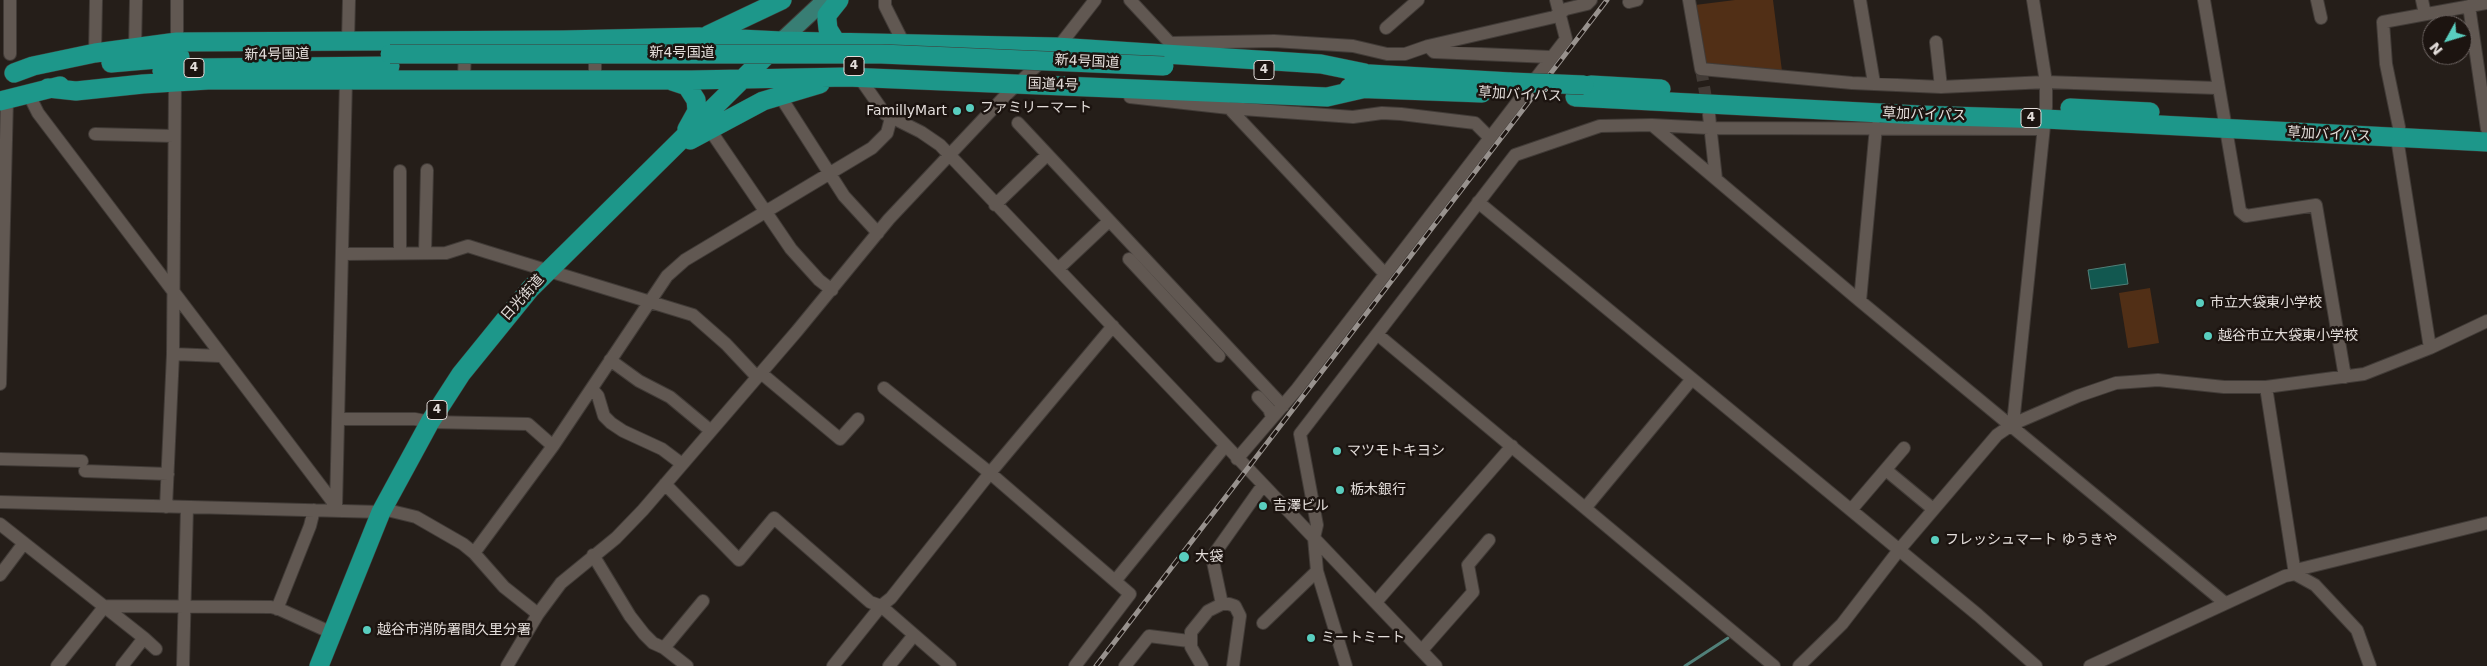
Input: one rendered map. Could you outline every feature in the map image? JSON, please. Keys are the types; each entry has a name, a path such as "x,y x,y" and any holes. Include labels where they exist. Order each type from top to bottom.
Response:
{"highway":[{"path":"699,38 719,32 782,0"},
{"path":"836,42 828,29 827,15 839,0"},
{"path":"7,74 33,66 95,53 177,42 699,38 780,42"},
{"name":"4","path":"780,42 903,42 1056,47 1321,64 1363,81"},
{"name":"日光街道","path":"323,665 332,634 382,510 430,422 479,350 514,306 547,271 780,42"},
{"name":"新4号国道","path":"4,100 48,88 144,72 390,60 881,54 1164,72 1363,81"},
{"name":"新4号国道","path":"7,74 197,56 390,60"},
{"name":"4","path":"677,145 710,130 745,110 780,96 853,77"},
{"name":"国道4号","path":"48,88 76,91 144,84 346,80 670,80 853,77 1327,97 1363,81"},
{"path":"670,80 687,86 694,94 697,104 697,111 677,145"},
{"name":"草加バイパス","path":"1363,81 1803,99 2045,118 2224,123 2398,132 2487,142"},
{"name":"草加バイパス","path":"2398,132 2487,130"}],"main road":[{"name":"日光街道","path":"780,42 825,0"}],"street":[{"path":"10,0 10,54"},
{"path":"95,53 96,0"},
{"path":"135,48 136,0"},
{"path":"177,0 177,42"},
{"path":"348,41 349,0"},
{"path":"886,0 884,6 903,42"},
{"path":"507,666 538,614 561,583 616,538 711,431 832,290 878,233 949,155 1056,47 1095,0"},
{"path":"1130,0 1170,43"},
{"path":"1386,28 1418,0"},
{"path":"1237,458 1283,406 1490,138 1550,57 1566,39 1556,0"},
{"path":"1106,50 1110,45 1274,41 1354,46 1386,54 1405,54 1428,46 1554,17 1566,9 1588,4 1591,0"},
{"path":"1689,0 1701,68 1852,83 1941,87 2046,82 2217,88"},
{"path":"1860,0 1874,83"},
{"path":"2012,425 2045,118 2046,82 2033,0"},
{"path":"2204,0 2217,88 2240,211 2246,216 2316,205 2345,377"},
{"path":"2317,0 2320,18"},
{"path":"2422,0 2425,14"},
{"path":"2430,348 2386,64 2383,22 2487,3"},
{"path":"2469,6 2487,130"},
{"path":"464,79 465,40"},
{"path":"595,40 595,80"},
{"path":"1936,42 1941,87"},
{"path":"1428,46 1434,52 1550,57"},
{"path":"853,77 885,114 934,140 949,155 1436,666"},
{"path":"336,508 346,80"},
{"path":"166,507 173,354 175,83"},
{"path":"1111,87 1121,96 1229,108 1352,117 1382,113 1401,114 1475,123 1490,138"},
{"path":"28,93 38,113 336,508"},
{"path":"780,96 844,196 878,233"},
{"path":"0,384 4,100"},
{"path":"1229,108 1385,274"},
{"path":"1709,115 1716,179"},
{"path":"474,553 553,446 667,276 685,260 880,142 889,128 891,118"},
{"path":"1346,666 1318,570 1314,538 1317,525 1300,434 1515,155 1600,126 1652,125 1709,128 1876,127 2045,118"},
{"path":"1018,123 1109,221 1186,312 1219,356"},
{"path":"1652,125 1860,301 2012,425 2225,604"},
{"path":"1860,301 1876,127"},
{"path":"710,130 801,260 832,290"},
{"path":"95,134 174,136"},
{"path":"995,205 1047,155"},
{"path":"426,253 427,170"},
{"path":"400,171 400,253"},
{"path":"1478,202 1851,510 2036,666"},
{"path":"1058,269 1109,221"},
{"path":"343,254 446,253 468,246 700,319 759,375 840,439 858,419"},
{"path":"1128,259 1283,406"},
{"path":"1799,666 1842,624 1899,550 1997,434 2012,425 2078,396 2116,383 2158,380 2224,387 2266,387 2364,374 2430,348 2487,321"},
{"path":"833,666 881,606 891,598 990,473 1113,326"},
{"path":"1377,334 1774,666"},
{"path":"173,354 220,356"},
{"path":"610,360 639,381 670,397 711,431"},
{"path":"1586,507 1692,379"},
{"path":"2266,387 2296,572 2315,585 2357,630 2370,666"},
{"path":"592,389 598,396 604,416 611,423 623,431 662,449 682,464"},
{"path":"887,390 990,473 1130,594 1075,666"},
{"path":"1258,398 1270,410 1272,417"},
{"path":"338,419 415,419 430,422 528,424 553,446"},
{"path":"1115,581 1225,446"},
{"path":"1376,602 1512,446"},
{"path":"1851,510 1904,448"},
{"path":"0,459 168,474"},
{"path":"1886,470 1933,509"},
{"path":"665,484 738,560 774,518 870,602 881,606 950,666"},
{"path":"1222,604 1212,557 1263,485"},
{"path":"0,502 166,507 382,510 422,520 474,553 504,587 538,614"},
{"path":"182,666 186,507"},
{"path":"277,609 310,526 314,510"},
{"path":"2090,666 2109,662 2225,604 2296,572 2487,523"},
{"path":"0,524 105,606 156,649"},
{"path":"1422,650 1473,592 1468,564 1489,540"},
{"path":"0,575 24,543"},
{"path":"593,556 630,616 652,643 664,648 686,666"},
{"path":"1264,623 1318,570"},
{"path":"664,648 703,601"},
{"path":"1202,666 1189,641 1196,624 1208,611 1222,604 1235,606 1240,616 1233,666"},
{"path":"105,606 277,609 332,634"},
{"path":"57,666 105,606"},
{"path":"889,666 914,635"},
{"path":"1125,666 1149,636 1189,641"},
{"path":"122,666 144,638"}],"shaded area":[{"path":"1735,0 1773,0 1782,71 1705,64 1695,5"},
{"path":"2150,288 2159,343 2128,348 2119,293"}],"water":[{"path":"2125,264 2128,284 2091,289 2088,270"}],"waterway":[{"path":"1685,666 1728,638"}],"tunnel":[{"path":"1701,69 1708,110"}],"railway":[{"path":"1096,666 1607,0"}],"place":[{"name":"ファミリーマート","path":"970,108"},
{"name":"FamillyMart","path":"957,111"},
{"name":"市立大袋東小学校","path":"2200,303"},
{"name":"越谷市立大袋東小学校","path":"2208,336"},
{"name":"マツモトキヨシ","path":"1337,451"},
{"name":"栃木銀行","path":"1340,490"},
{"name":"吉澤ビル","path":"1263,506"},
{"name":"フレッシュマート ゆうきや","path":"1935,540"},
{"name":"大袋","path":"1184,557"},
{"name":"越谷市消防署間久里分署","path":"367,630"},
{"name":"ミートミート","path":"1311,638"}]}
